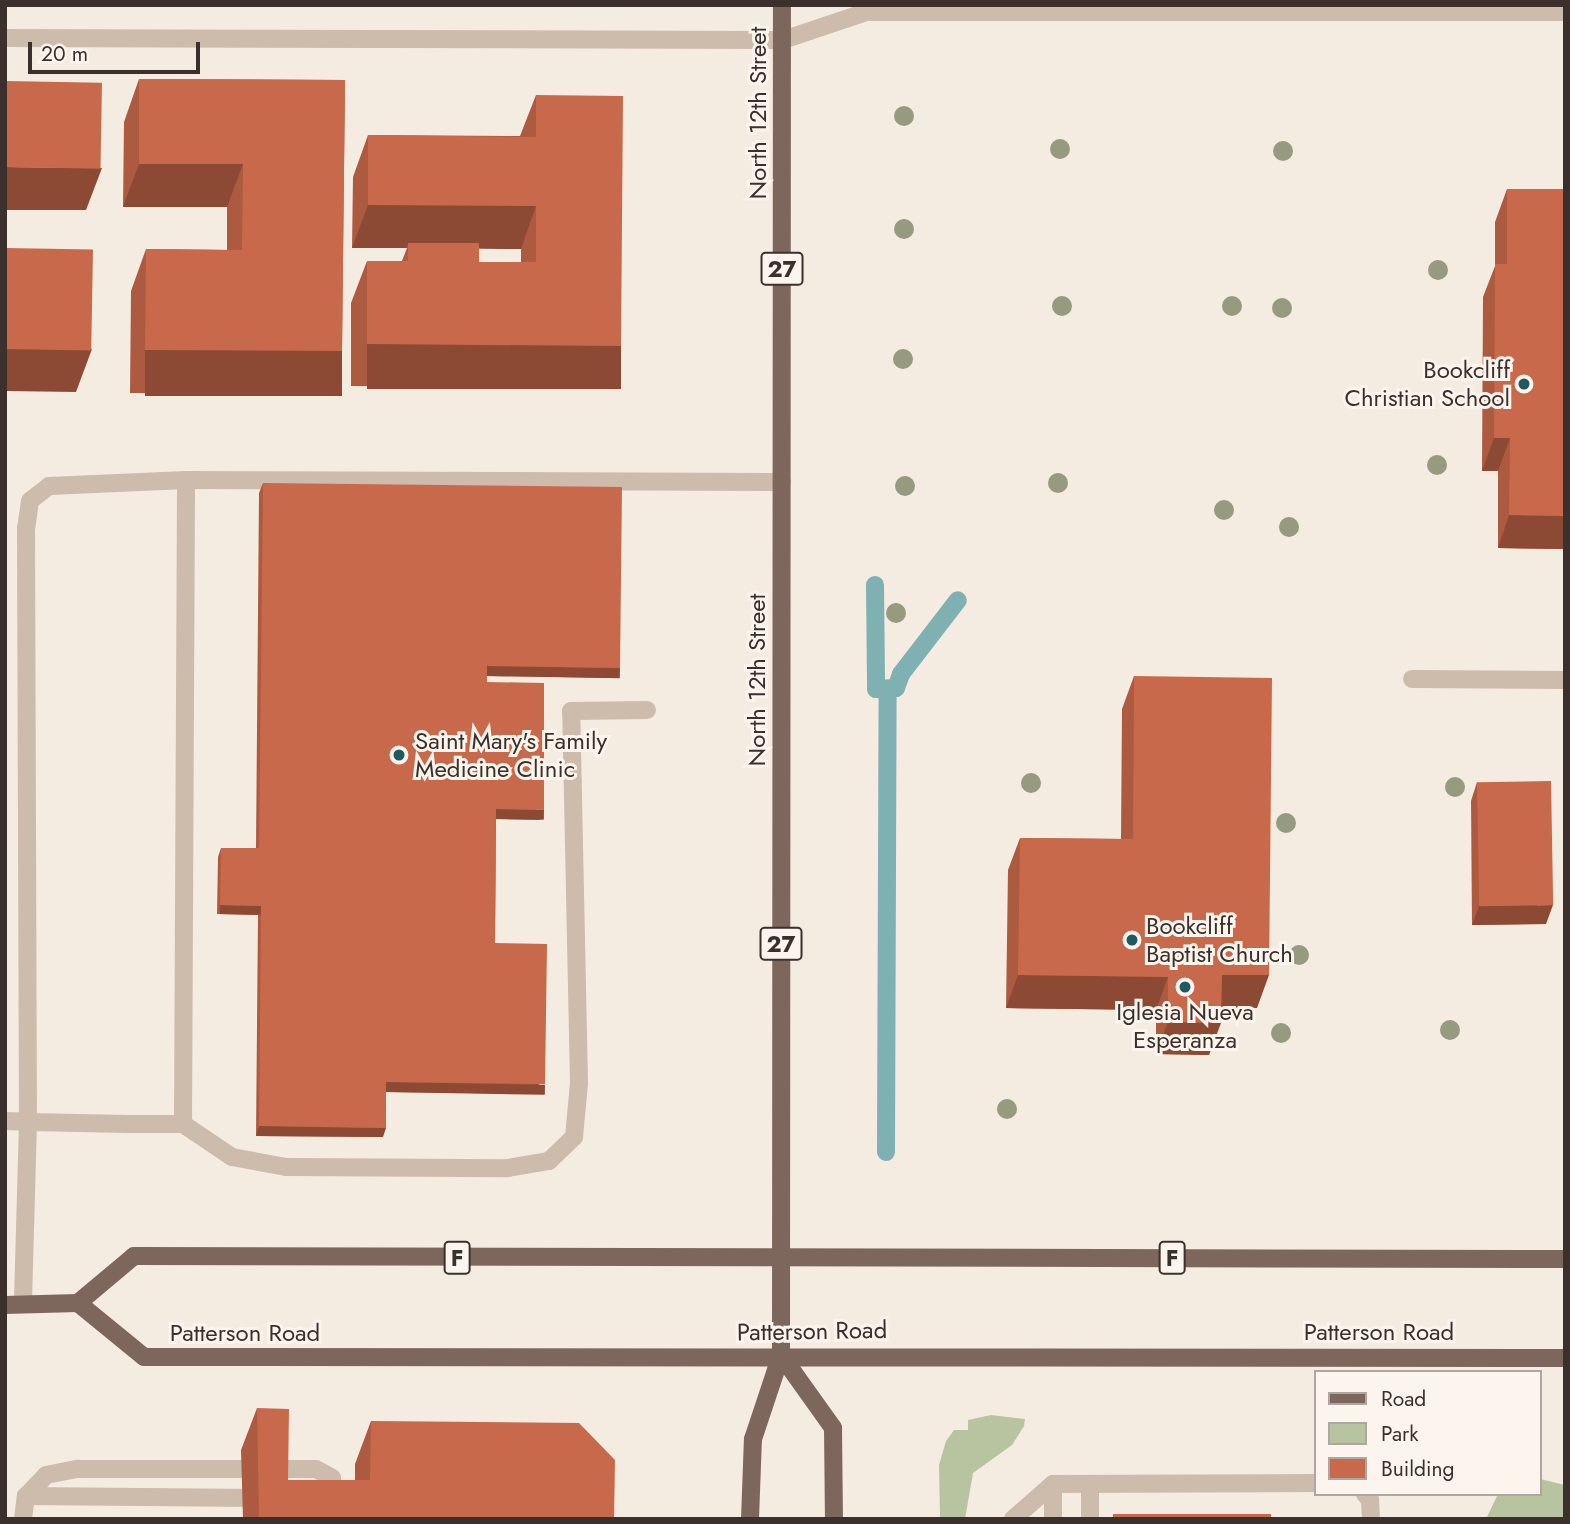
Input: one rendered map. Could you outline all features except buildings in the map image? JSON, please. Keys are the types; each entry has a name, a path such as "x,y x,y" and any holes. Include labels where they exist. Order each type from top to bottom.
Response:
{"main road":[{"name":"North 12th Street","path":"750,1519 753,1439 781,1355 782,5"},
{"name":"F","path":"78,1303 134,1256 1565,1259"},
{"path":"14,1305 78,1303"},
{"name":"Patterson Road","path":"78,1303 144,1357 781,1355 1565,1358"},
{"path":"781,1355 833,1428 835,1519"}],"street":[{"path":"5,38 783,40 866,12 1565,12"},
{"path":"183,1124 186,480"},
{"path":"14,1305 28,1122 26,528 30,501 49,486 186,480 782,482"},
{"path":"1412,679 1565,680"},
{"path":"5,1121 183,1124 232,1157 286,1167 508,1168 549,1161 574,1136 579,1083 571,711 646,710"},
{"path":"23,1519 26,1496 46,1475 78,1469 316,1469 332,1478 337,1498 337,1519"},
{"path":"1013,1519 1053,1484 1314,1483"},
{"path":"1053,1484 1053,1519"},
{"path":"1090,1484 1090,1519"},
{"path":"26,1496 283,1498"},
{"path":"1367,1496 1370,1500 1371,1519"},
{"path":"310,1498 337,1498"}],"green space":[{"path":"991,1415 1025,1419 1024,1426 1012,1445 973,1473 965,1519 940,1519 939,1465 946,1441 954,1430 968,1430 968,1420"},
{"path":"1542,1479 1565,1485 1565,1519 1486,1519 1497,1496 1542,1496"}],"waterway":[{"path":"875,585 876,689 896,688 901,674 958,600"},
{"path":"886,1152 888,689"}],"place":[{"name":"Bookcliff Christian School","path":"1524,384"},
{"name":"Saint Mary's Family Medicine Clinic","path":"399,755"},
{"name":"Bookcliff Baptist Church","path":"1132,940"},
{"name":"Iglesia Nueva Esperanza","path":"1185,987"}]}
